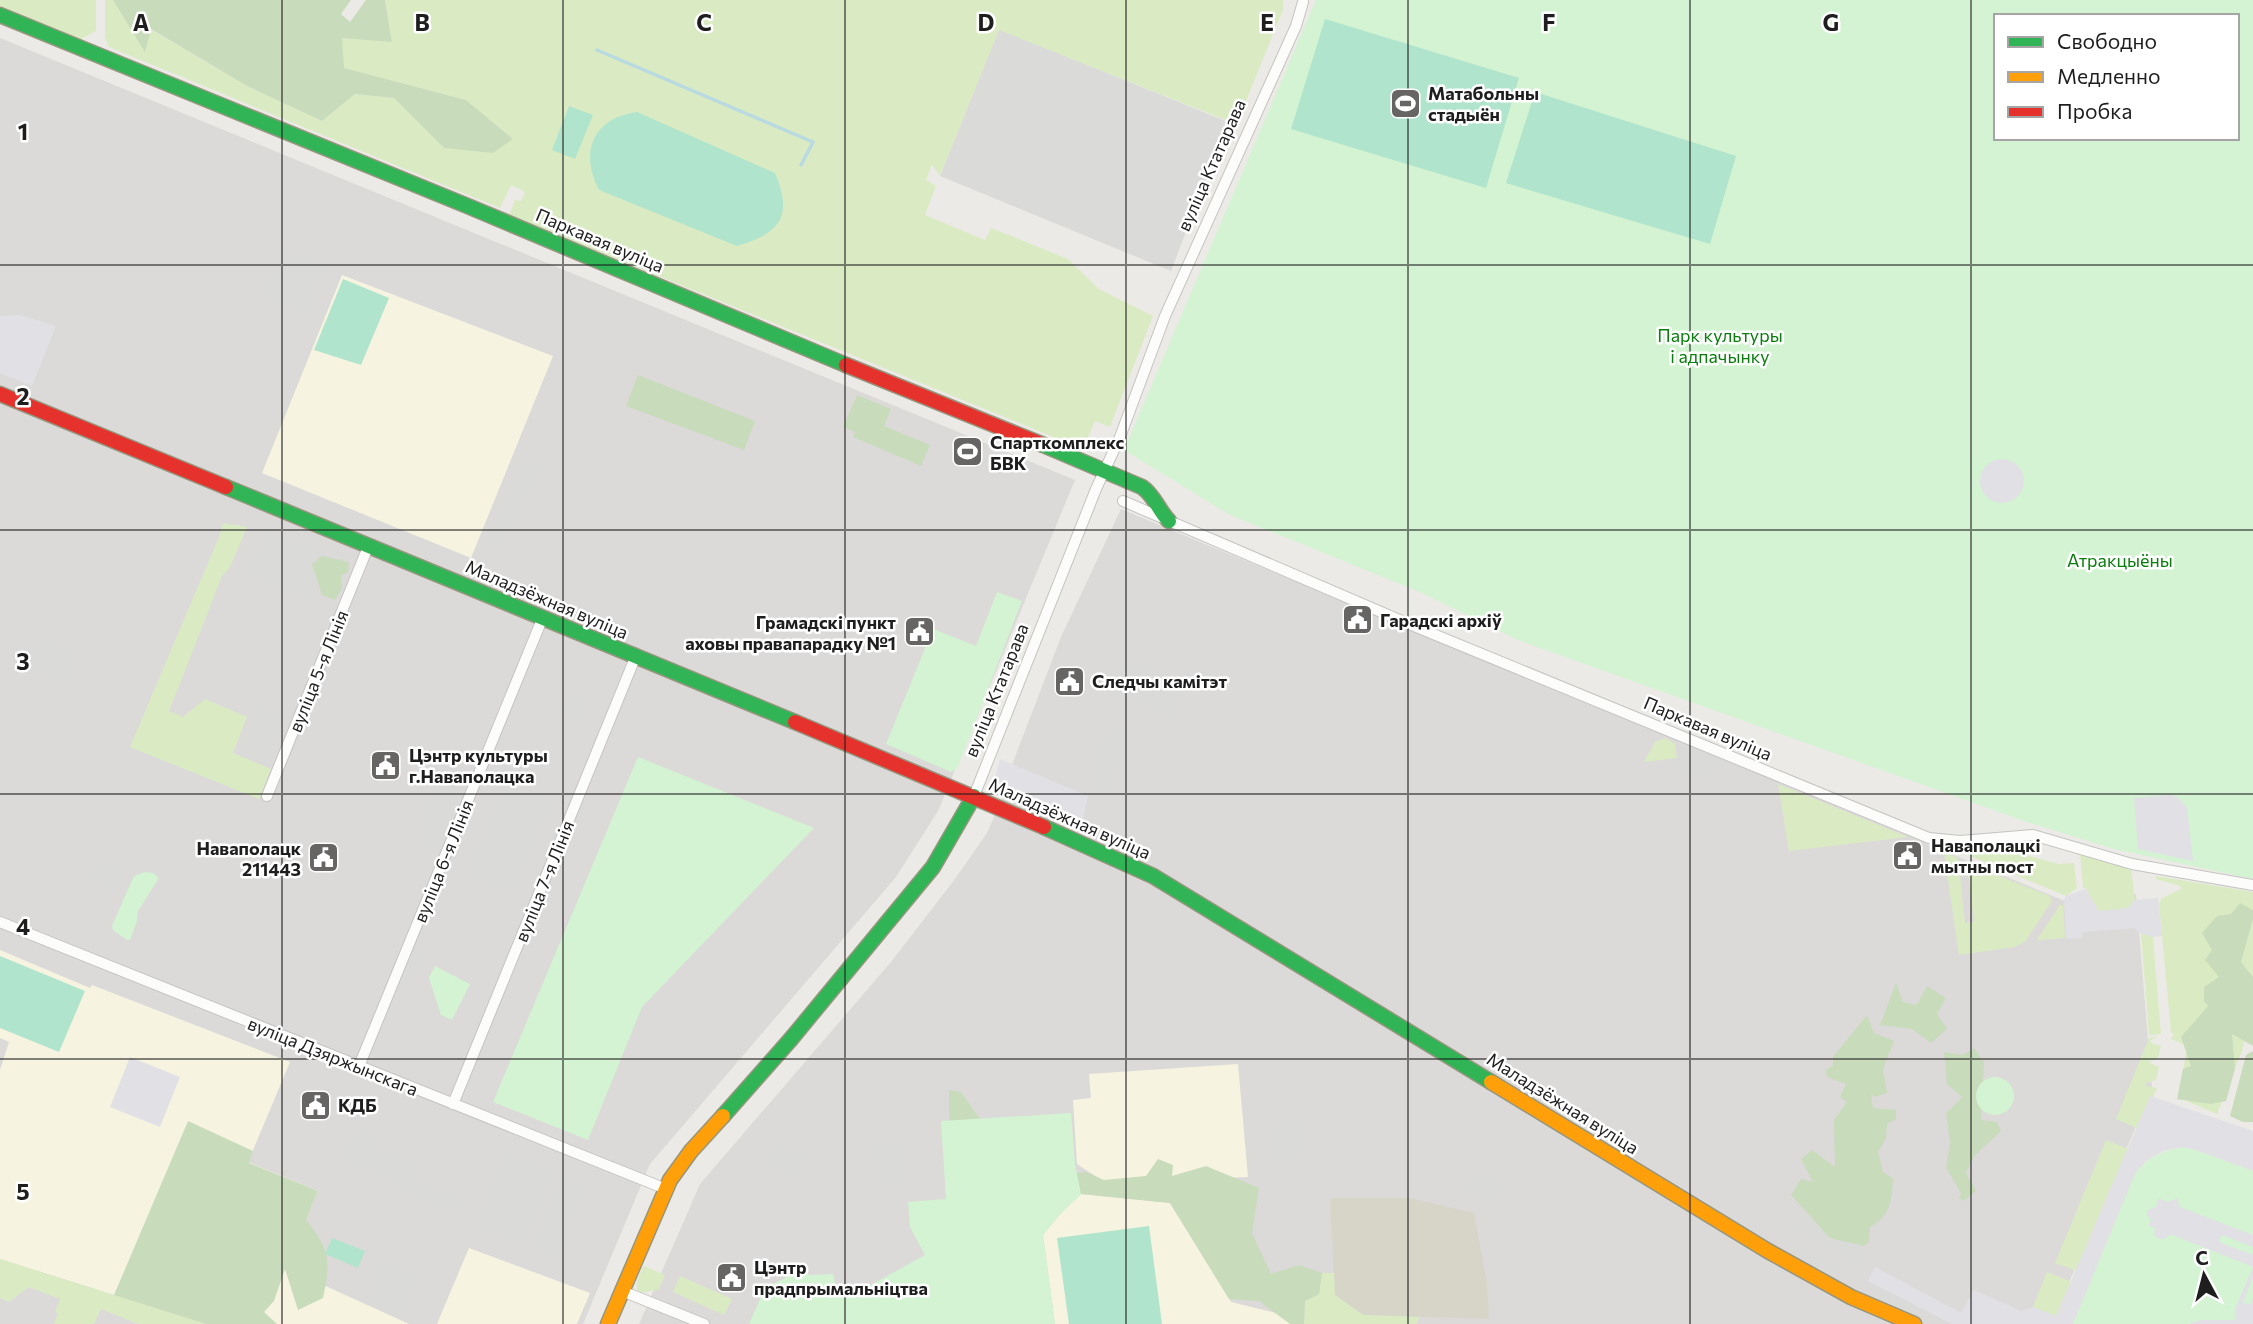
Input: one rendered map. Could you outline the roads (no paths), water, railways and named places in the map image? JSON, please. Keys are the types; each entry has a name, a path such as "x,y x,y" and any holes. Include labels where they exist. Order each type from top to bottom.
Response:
{"street":[{"name":"вуліца Ктатарава","path":"608,1324 666,1189 691,1151 791,1040 933,867 974,796 1120,437 1165,316 1296,26 1303,2"},
{"name":"Паркавая вуліца","path":"0,15 1105,470 1150,493 1169,521"},
{"name":"Маладзёжная вуліца","path":"0,394 974,796 1153,876 1768,1251 1851,1297 1914,1324"},
{"name":"Паркавая вуліца","path":"1123,501 1229,549 1929,838 1961,841 2033,835 2132,864 2253,886"},
{"name":"вуліца 5-я Лінія","path":"267,796 368,547"},
{"name":"вуліца 6-я Лінія","path":"359,1066 543,617"},
{"name":"вуліца 7-я Лінія","path":"453,1104 635,658"},
{"name":"вуліца Дзяржынскага","path":"0,922 666,1189"},
{"path":"622,1291 704,1324"}],"waterway":[{"path":"597,50 813,142 801,165"}],"place":[{"name":"Матабольны стадыён","path":"1405,103"},
{"name":"Спарткомплекс БВК","path":"967,452"},
{"name":"Гарадскі архіў","path":"1357,620"},
{"name":"Грамадскі пункт аховы правапарадку №1","path":"919,632"},
{"name":"Следчы камітэт","path":"1069,681"},
{"name":"Цэнтр культуры г.Наваполацка","path":"386,765"},
{"name":"Наваполацкі мытны пост","path":"1908,855"},
{"name":"Наваполацк 211443","path":"324,858"},
{"name":"КДБ","path":"315,1105"},
{"name":"Цэнтр прадпрымальніцтва","path":"731,1277"}],"park label":[{"name":"Парк культуры і адпачынку","path":"1720,345"},
{"name":"Атракцыёны","path":"2120,560"}]}
